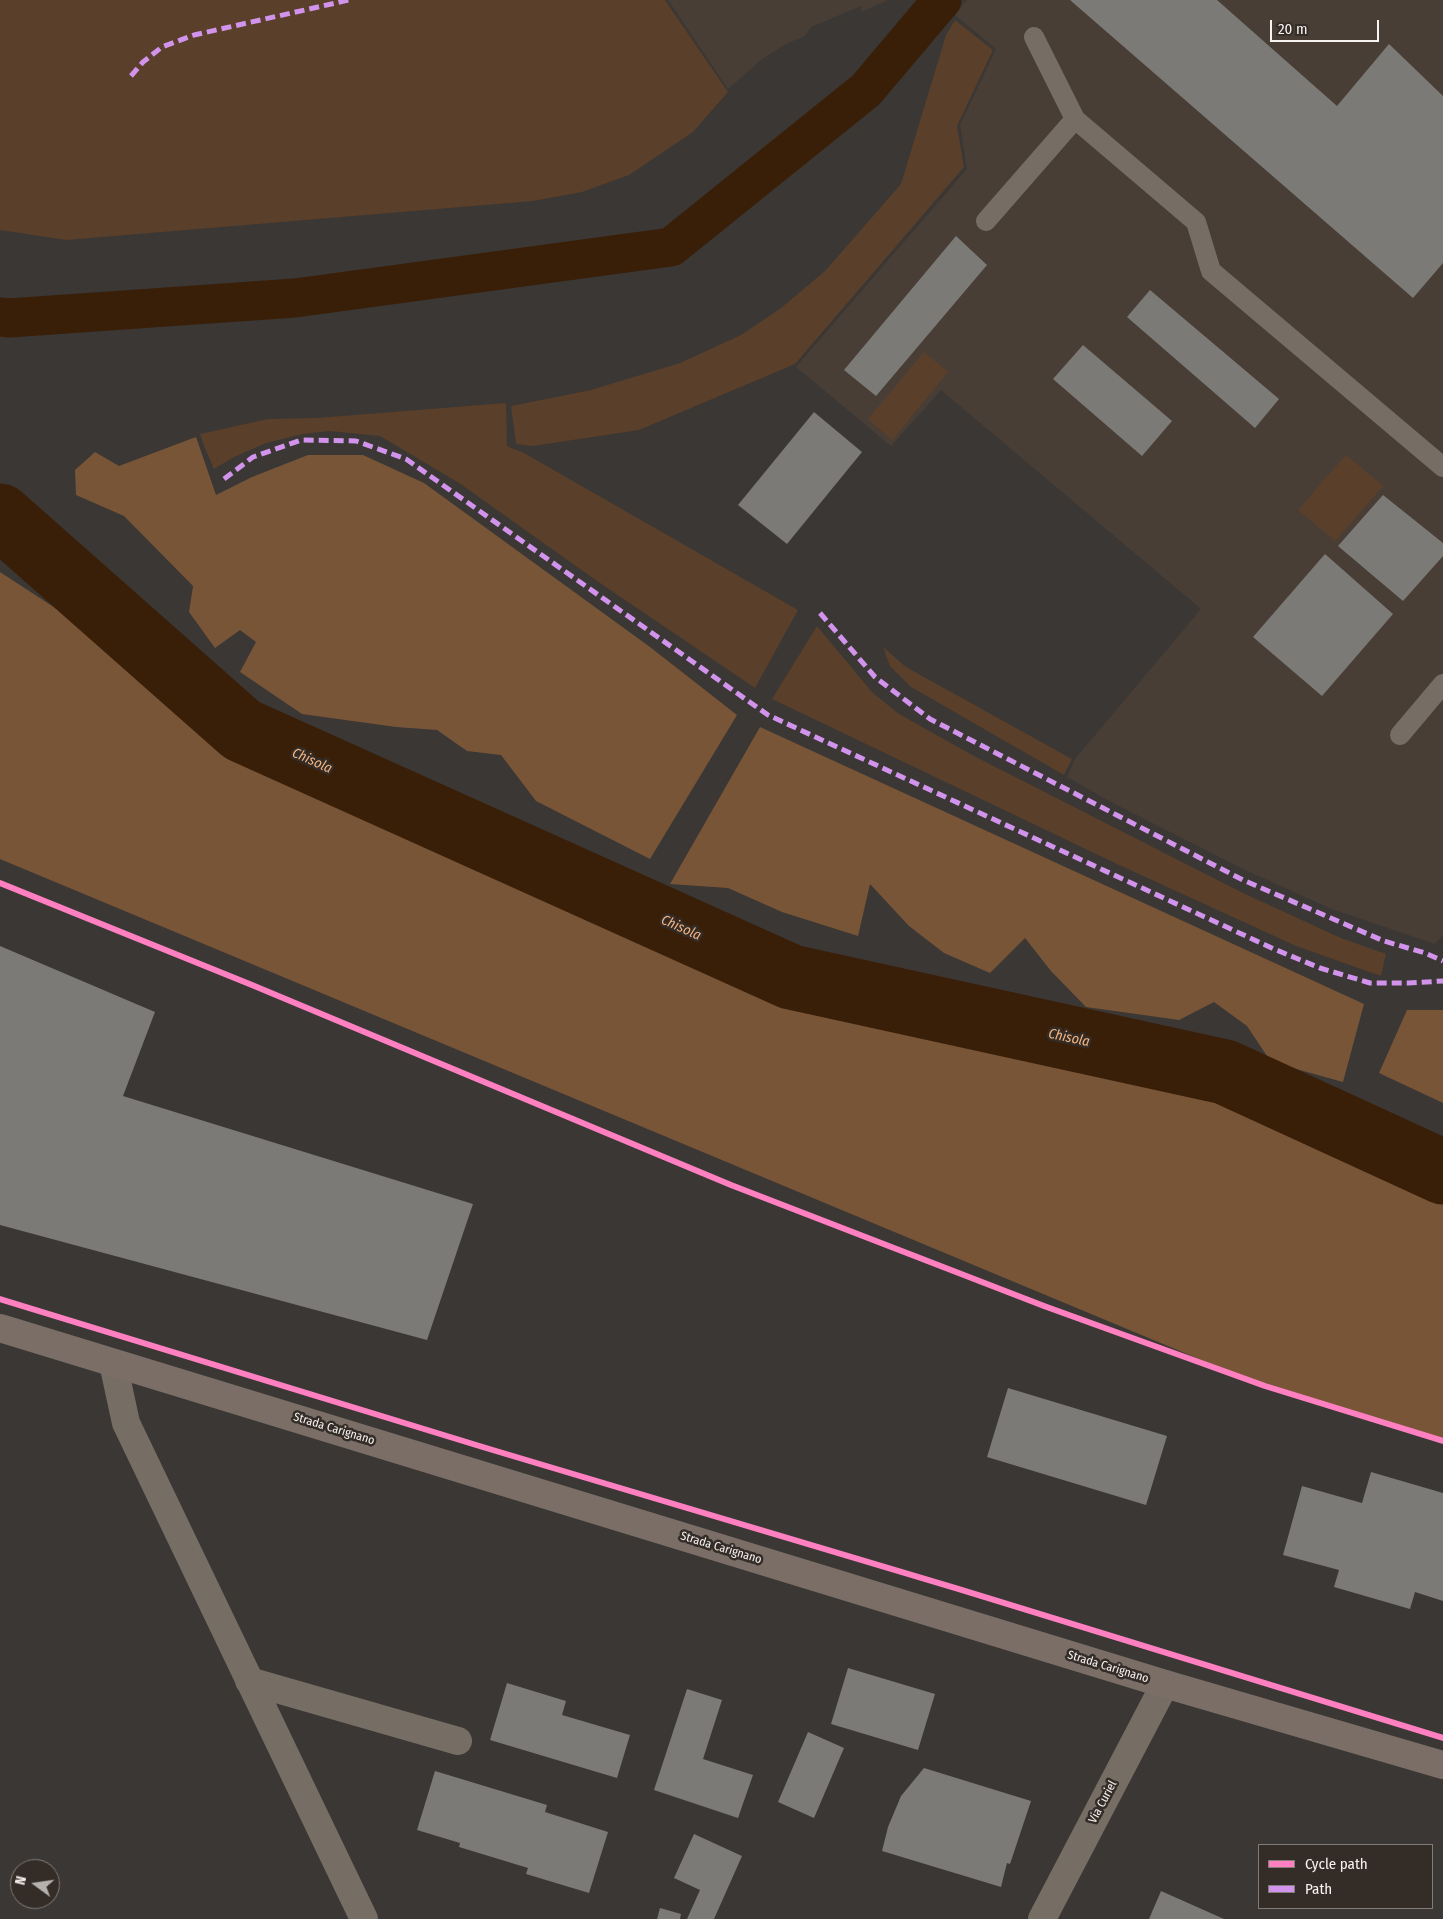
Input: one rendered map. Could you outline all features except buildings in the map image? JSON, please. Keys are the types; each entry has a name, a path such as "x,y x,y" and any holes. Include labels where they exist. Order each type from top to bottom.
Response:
{"main road":[{"name":"Strada Carignano","path":"0,1328 1165,1684 1443,1765"}],"street":[{"path":"113,1363 126,1423 364,1919"},
{"path":"249,1681 458,1740"},
{"name":"Via Curiel","path":"1042,1919 1165,1684"}],"lane":[{"path":"1034,37 1075,119 1196,222 1211,271 1443,467"},
{"path":"986,221 1075,119"},
{"path":"1400,735 1443,684"}],"shaded area":[{"path":"0,0 665,0 728,92 693,132 629,175 582,192 533,201 66,240 0,230"},
{"path":"668,0 888,0 862,12 861,6 811,27 805,36 786,44 762,59 728,89"},
{"path":"967,0 1443,0 1443,935 1435,944 1329,908 1241,868 1113,803 1067,777 1075,759 1201,609 941,390 891,446 796,367 967,169 960,125 996,49 955,15"},
{"path":"955,20 993,50 957,126 964,167 795,364 639,430 533,446 516,444 511,406 591,390 680,363 741,335 781,308 825,271 901,184 946,35"},
{"path":"924,352 948,372 892,440 868,419"},
{"path":"506,403 507,446 524,453 798,610 755,688 597,581 459,483 380,436 330,431 303,434 266,443 234,457 214,469 200,434 268,419 317,418"},
{"path":"196,437 216,495 252,477 308,455 363,455 424,483 650,647 737,715 650,859 536,801 501,755 467,751 437,730 396,727 302,714 240,672 256,642 240,630 215,648 189,612 193,586 124,516 76,495 75,470 95,452 119,466"},
{"path":"1346,455 1383,486 1335,541 1298,510"},
{"path":"0,572 242,730 791,977 1225,1072 1443,1172 1443,1443 1247,1379 0,859"},
{"path":"817,626 872,692 899,714 974,756 1243,893 1341,938 1386,954 1381,976 1296,946 1117,864 772,699"},
{"path":"883,647 906,667 1072,759 1064,775 911,687 890,666"},
{"path":"760,727 1364,1004 1343,1082 1271,1062 1247,1026 1214,1002 1179,1020 1086,1007 1051,971 1025,938 990,973 944,953 909,926 870,884 858,936 782,912 728,888 670,884"},
{"path":"1407,1010 1443,1010 1443,1103 1379,1073"}],"waterway":[{"path":"0,317 9,318 295,298 671,247 866,90 942,0"},
{"name":"Chisola","path":"0,516 242,730 791,977 1225,1072 1443,1172"}],"marked path":[{"path":"131,76 143,62 162,47 194,35 349,0"},
{"path":"224,479 253,457 301,440 356,441 406,459 768,715 1274,949 1320,968 1370,983 1443,981"},
{"path":"820,613 875,677 930,719 1243,880 1384,941 1425,953 1443,961"}],"cycle path":[{"path":"0,883 252,985 731,1185 1044,1306 1265,1386 1443,1441"},
{"path":"0,1299 486,1448 959,1589 1443,1738"}]}
